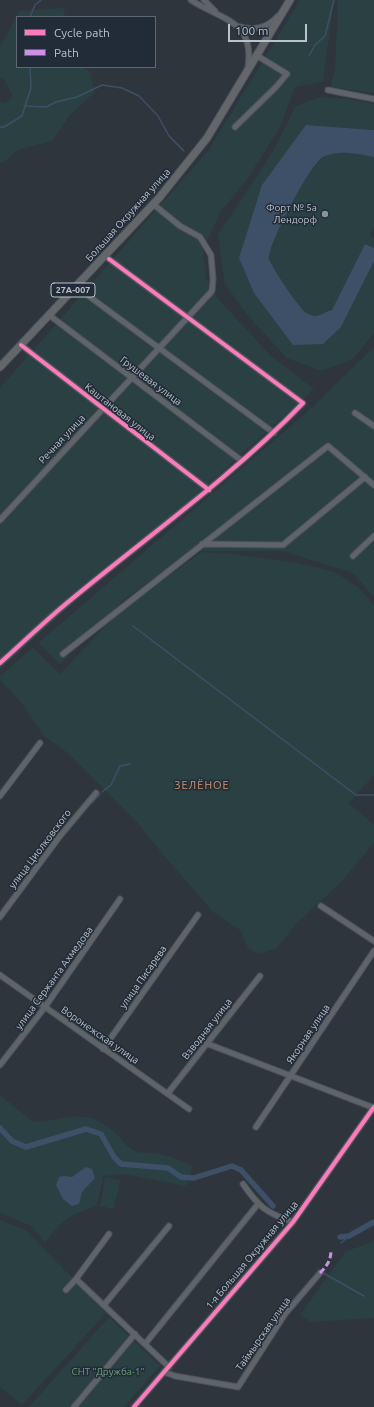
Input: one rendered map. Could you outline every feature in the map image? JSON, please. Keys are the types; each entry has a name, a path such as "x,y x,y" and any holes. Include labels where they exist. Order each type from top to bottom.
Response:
{"highway":[{"name":"Большая Окружная улица","path":"0,367 153,204 207,138 290,0"}],"street":[{"path":"191,0 203,8 216,12"},
{"path":"204,0 216,12 236,26 248,44 248,70"},
{"path":"236,26 251,29 260,28 275,20 283,11"},
{"path":"235,127 276,87 287,74 256,55"},
{"path":"328,90 374,99"},
{"name":"Речная улица","path":"0,520 212,291 213,279 211,255 200,237 180,226 153,204"},
{"path":"0,663 61,608 242,462 274,433 303,403 109,259"},
{"path":"90,297 274,433"},
{"name":"Грушевая улица","path":"49,315 242,462"},
{"name":"Каштановая улица","path":"21,345 209,490"},
{"path":"354,413 374,426"},
{"path":"63,654 328,446 374,485"},
{"path":"202,544 282,545 365,477"},
{"path":"353,556 374,536"},
{"path":"0,796 40,743"},
{"name":"улица Циолковского","path":"0,917 60,836 96,793"},
{"name":"улица Сержанта Ахмедова","path":"0,1065 45,1007 120,900"},
{"path":"321,906 374,941"},
{"name":"улица Писарева","path":"103,1049 198,915"},
{"name":"Якорная улица","path":"256,1127 374,951"},
{"name":"Воронежская улица","path":"0,975 189,1109"},
{"name":"Взводная улица","path":"168,1093 260,976"},
{"path":"208,1044 374,1108"},
{"name":"1-я Большая Окружная улица","path":"134,1407 293,1222 374,1108"},
{"path":"243,1184 258,1204 276,1216 293,1222"},
{"path":"145,1344 258,1204"},
{"path":"104,1305 169,1226"},
{"path":"66,1290 76,1279 109,1234"},
{"name":"Таймырская улица","path":"164,1372 175,1376 238,1387 285,1314 320,1273"},
{"path":"76,1279 169,1367"},
{"path":"74,1407 135,1334"}],"green space":[{"path":"300,0 334,0 323,82 295,87 280,127 248,178 221,211 203,249 206,278 218,299 270,355 314,389 0,669 0,388 208,151"},
{"path":"338,0 374,0 374,93 330,87 335,70"},
{"path":"64,8 65,16 16,16 19,11"},
{"path":"16,17 16,68 84,68 91,73 94,93 70,115 52,141 18,150 3,163 0,162 0,101 5,103 13,96 4,79 0,78 0,46"},
{"path":"321,97 348,99 374,104 374,130 306,125 254,293 341,327 374,261 374,333 353,359 321,371 287,358 249,317 225,284 218,235 275,148 296,106"},
{"path":"336,153 351,153 374,157 374,227 370,235 374,238 374,248 365,244 332,310 314,316 304,311 284,284 269,257 270,249 290,206 316,165 325,156"},
{"path":"374,347 374,597 353,573 282,551 192,551 125,599 60,664 38,643 307,412"},
{"path":"202,552 233,554 297,563 335,572 359,588 374,605 374,775 349,803 374,825 374,843 342,881 296,924 277,948 258,954 248,948 240,930 213,912 137,822 68,753 44,736 20,701 0,680 0,676 33,648 60,674 126,606"},
{"path":"0,1095 33,1122 74,1117 92,1118 112,1130 127,1145 137,1152 163,1155 193,1166 186,1186 124,1174 103,1176 97,1206 73,1215 67,1219 56,1229 45,1243 31,1226 0,1213"},
{"path":"105,1177 120,1180 114,1209 100,1206"},
{"path":"0,1220 27,1231 106,1313 22,1405 0,1387"},
{"path":"374,1241 374,1318 311,1322 300,1315 345,1252"},
{"name":"СНТ \"Дружба-1\"","path":"109,1317 160,1366 124,1407 29,1407"}],"water":[{"path":"306,125 374,130 374,157 348,153 335,153 323,157 317,162 291,204 275,237 269,258 274,269 301,308 306,313 315,316 332,310 365,244 374,248 374,261 341,327 323,344 293,345 254,293 239,258 262,185"},
{"path":"86,1167 92,1169 95,1178 82,1192 79,1204 72,1206 63,1199 56,1185 59,1177 72,1177"}],"waterway":[{"path":"30,16 35,5 41,0"},
{"path":"309,56 315,45 325,36 334,0"},
{"path":"0,127 4,127 22,116 31,88 30,68"},
{"path":"24,106 46,107 56,102 77,97 102,85 122,88 139,96 158,116 169,136 184,151"},
{"path":"133,626 356,795 374,795"},
{"path":"102,792 111,785 120,766 130,764"},
{"path":"92,803 100,794"},
{"path":"0,1128 12,1141 26,1147 86,1129 101,1134 114,1157 121,1164 168,1168 181,1177 194,1178 232,1166 241,1170 273,1206"},
{"path":"340,1237 349,1236 374,1222"},
{"path":"341,1243 349,1236"},
{"path":"318,1270 364,1296"}],"marked path":[{"path":"320,1273 328,1263 331,1250"}],"cycle path":[{"path":"0,663 61,608 215,484 275,431 303,403 109,259"},
{"path":"21,345 209,490"},
{"path":"134,1407 293,1222 374,1107"}],"place":[{"name":"Форт № 5а Лендорф","path":"325,214"}],"district":[{"name":"ЗЕЛЁНОЕ","path":"202,785"}]}
